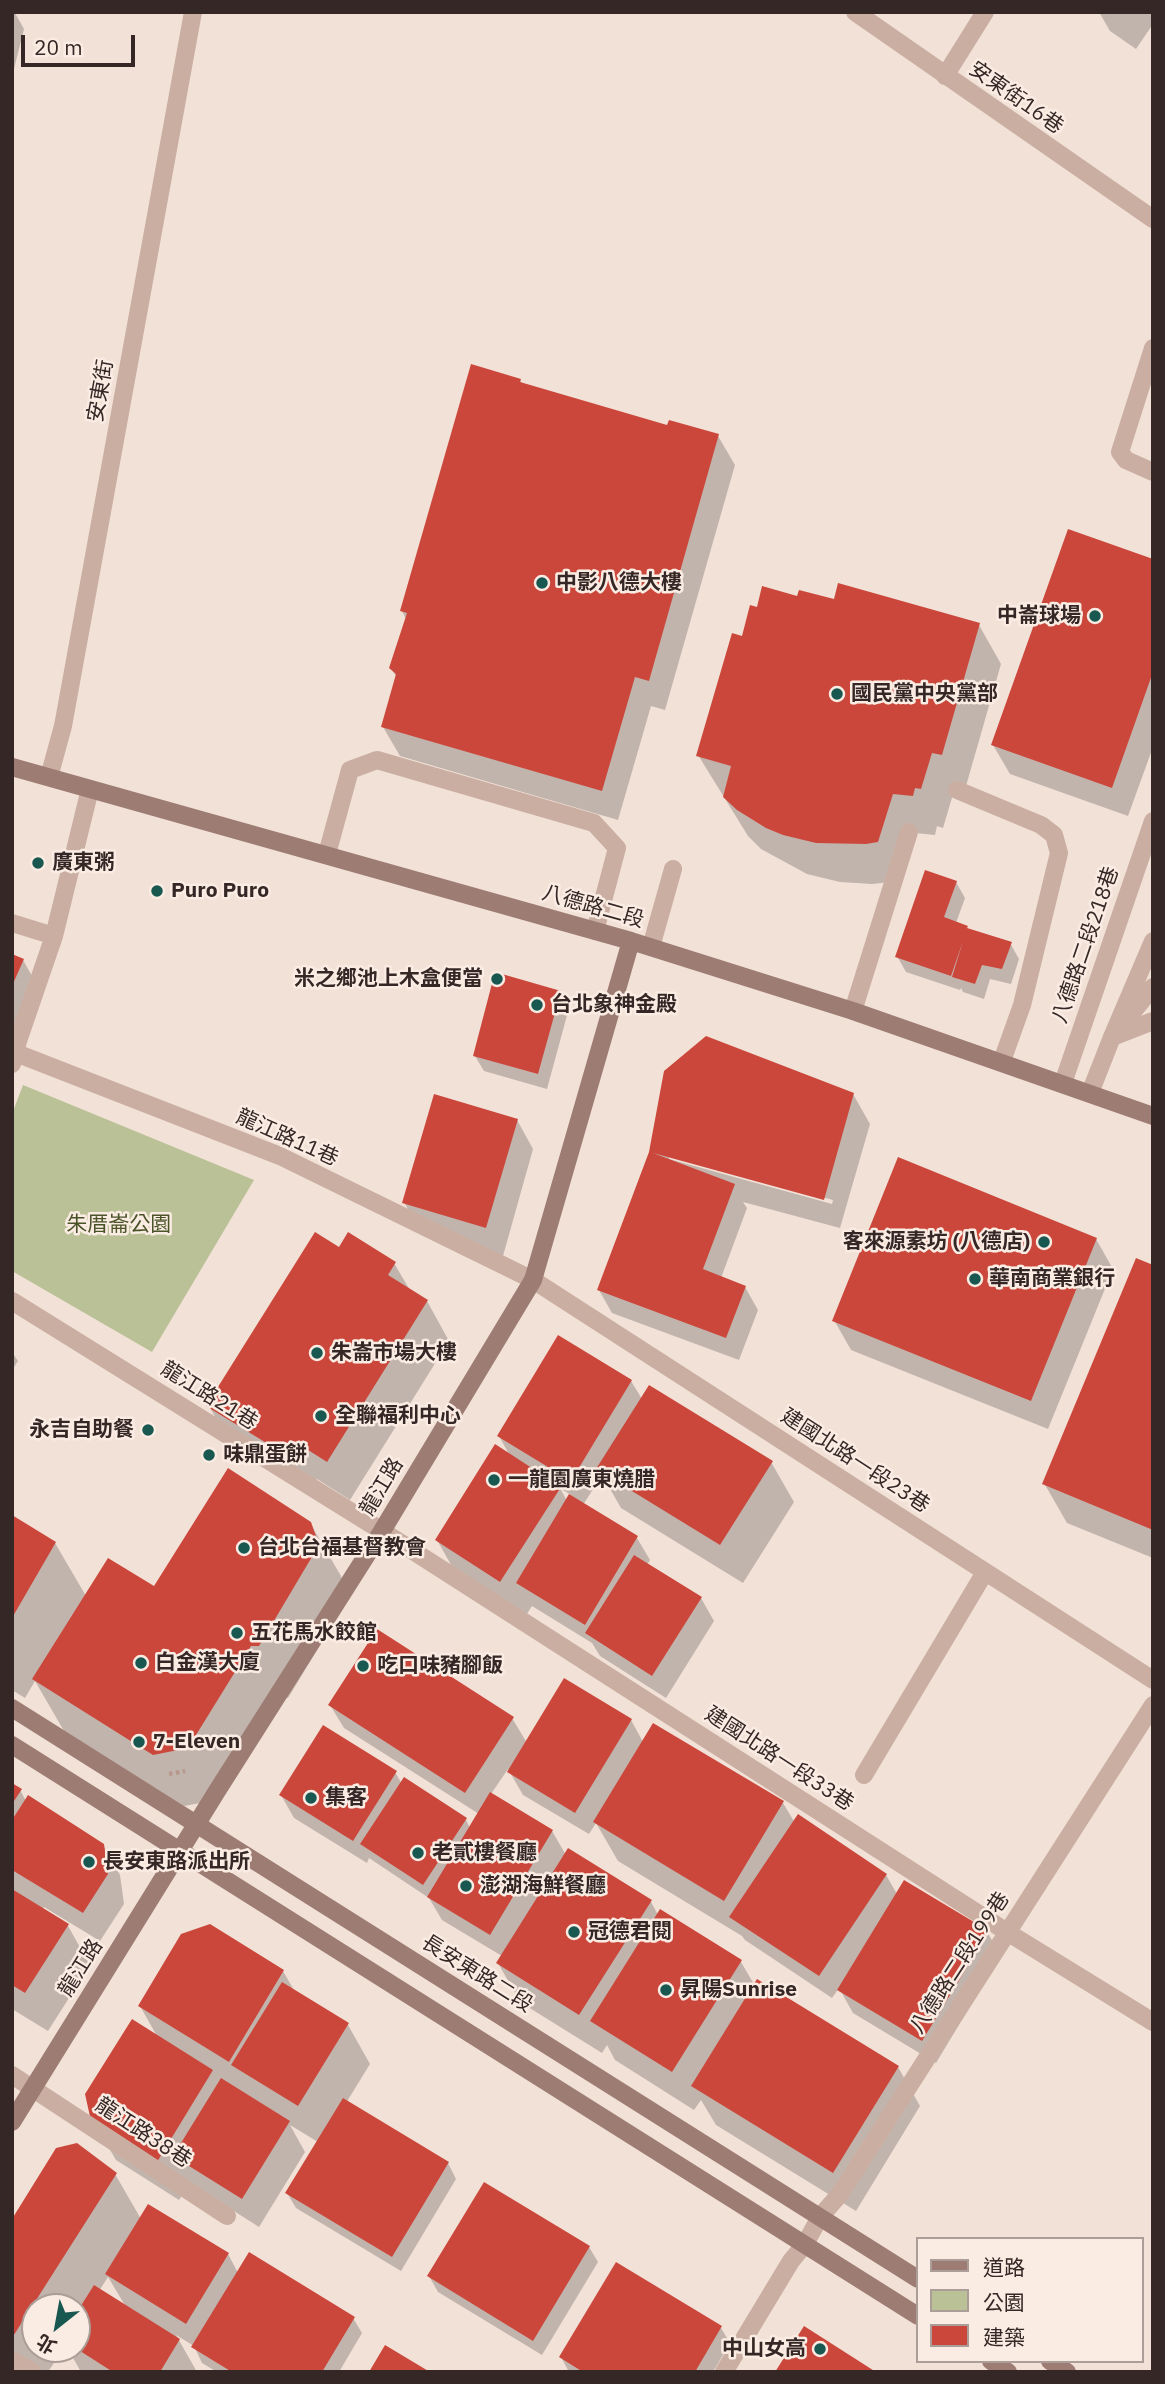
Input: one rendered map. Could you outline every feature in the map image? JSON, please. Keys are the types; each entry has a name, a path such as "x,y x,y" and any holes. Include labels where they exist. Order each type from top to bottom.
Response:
{"street":[{"name":"安東街","path":"49,777 63,726 193,12"},
{"name":"安東街16巷","path":"855,12 1153,219"},
{"path":"945,76 985,12"},
{"path":"1153,348 1120,452 1126,460 1153,472"},
{"path":"327,854 350,770 377,761 594,823 617,849 595,931"},
{"name":"八德路二段","path":"12,767 651,947 853,1011 1153,1115"},
{"path":"14,1049 54,936 90,789"},
{"path":"957,790 1041,825 1054,835 1059,853 1022,1005 1002,1061"},
{"name":"八德路二段218巷","path":"1063,1083 1153,821"},
{"path":"853,1011 909,832"},
{"path":"651,947 673,869"},
{"path":"12,923 54,936"},
{"name":"龍江路","path":"12,2122 382,1531 533,1280 631,941"},
{"path":"1090,1093 1153,941"},
{"path":"1112,1037 1153,963"},
{"path":"1112,1037 1153,971"},
{"path":"1112,1037 1153,987"},
{"path":"1112,1037 1153,1003"},
{"path":"1112,1037 1153,1021"},
{"name":"龍江路11巷","path":"14,1049 280,1156 533,1280"},
{"name":"建國北路一段23巷","path":"533,1280 1153,1680"},
{"name":"龍江路21巷","path":"12,1301 382,1531"},
{"name":"建國北路一段33巷","path":"382,1531 1007,1933 1153,2022"},
{"path":"864,1775 985,1572"},
{"name":"八德路二段199巷","path":"724,2372 791,2261 805,2245 820,2217 840,2194 1153,1705"},
{"name":"長安東路二段","path":"12,1708 916,2278"},
{"path":"12,1745 916,2315"},
{"name":"龍江路38巷","path":"12,2075 227,2216"},
{"path":"12,2360 32,2372"}],"green space":[{"name":"朱厝崙公園","path":"23,1085 254,1180 152,1352 12,1271 12,1114"}],"building":[{"name":"中影八德大樓","path":"471,364 521,379 520,382 667,425 669,420 719,434 649,681 635,677 602,791 381,727 396,674 389,668 407,613 400,611"},
{"name":"中崙球場","path":"1068,529 1153,559 1153,672 1112,788 991,745"},
{"name":"國民黨中央黨部","path":"838,583 980,623 942,755 932,753 921,789 915,788 913,796 893,794 878,842 866,844 816,843 766,828 737,810 723,797 731,766 696,756 732,633 742,636 750,605 757,607 762,586 797,596 799,590 834,599"},
{"path":"925,870 957,881 944,917 968,926 967,928 1012,942 1002,969 982,965 975,984 952,977 963,941 951,976 895,957"},
{"path":"12,954 24,959 12,986"},
{"path":"495,972 561,991 538,1074 473,1056"},
{"path":"706,1036 854,1093 824,1200 653,1153 735,1184 703,1269 746,1286 726,1338 597,1290 649,1152 664,1071"},
{"path":"434,1094 518,1119 486,1228 402,1203"},
{"path":"898,1157 1097,1238 1031,1401 832,1321"},
{"name":"朱崙市場大樓","path":"315,1232 339,1247 348,1232 396,1262 388,1275 428,1300 327,1462 294,1441 286,1455 206,1406"},
{"path":"1136,1258 1153,1265 1153,1530 1042,1484"},
{"path":"558,1335 632,1380 571,1481 497,1436"},
{"path":"649,1385 773,1461 720,1545 596,1469"},
{"path":"495,1444 561,1487 500,1582 435,1540"},
{"path":"228,1468 311,1522 319,1545 259,1646 251,1646 188,1748 153,1755 32,1679 108,1558 154,1586"},
{"path":"569,1494 638,1536 585,1625 516,1583"},
{"path":"12,1515 56,1542 12,1618"},
{"path":"634,1555 702,1597 652,1676 585,1633"},
{"path":"377,1629 514,1717 465,1793 328,1705"},
{"path":"564,1678 632,1719 575,1813 507,1772"},
{"path":"653,1723 784,1801 724,1901 593,1822"},
{"path":"323,1725 397,1771 353,1841 279,1795"},
{"path":"404,1777 467,1818 423,1885 360,1844"},
{"path":"12,1783 22,1789 12,1804"},
{"path":"490,1792 553,1830 490,1935 427,1897"},
{"path":"28,1795 104,1844 108,1874 83,1913 12,1870 12,1820"},
{"path":"798,1814 887,1874 819,1976 729,1917"},
{"name":"冠德君閱","path":"568,1848 652,1900 579,2015 496,1963"},
{"path":"904,1880 989,1931 922,2041 837,1990"},
{"path":"12,1889 69,1924 25,1993 12,1985"},
{"name":"昇陽Sunrise","path":"660,1909 742,1960 672,2072 590,2021"},
{"path":"210,1924 284,1970 229,2062 138,2006 181,1934"},
{"path":"757,1979 899,2066 833,2173 691,2086"},
{"path":"282,1982 349,2023 298,2106 231,2065"},
{"path":"132,2019 213,2070 157,2162 91,2121 85,2094"},
{"path":"221,2078 290,2121 242,2199 173,2156"},
{"path":"343,2098 449,2162 392,2257 285,2193"},
{"path":"77,2143 117,2173 41,2293 21,2293 21,2324 12,2338 12,2219 56,2148"},
{"path":"484,2182 590,2246 533,2341 427,2276"},
{"path":"148,2204 229,2253 186,2324 105,2274"},
{"path":"249,2252 355,2317 322,2372 232,2372 191,2347"},
{"path":"616,2262 722,2326 695,2372 583,2372 559,2357"},
{"path":"94,2285 180,2339 160,2372 113,2372 91,2358 89,2293"},
{"name":"中山女高","path":"804,2326 876,2372 775,2372"},
{"path":"385,2345 430,2372 369,2372"}],"place":[{"name":"中影八德大樓","path":"542,583"},
{"name":"中崙球場","path":"1095,616"},
{"name":"國民黨中央黨部","path":"837,694"},
{"name":"廣東粥","path":"38,863"},
{"name":"Puro Puro","path":"157,891"},
{"name":"米之鄉池上木盒便當","path":"497,979"},
{"name":"台北象神金殿","path":"537,1005"},
{"name":"客來源素坊 (八德店)","path":"1044,1242"},
{"name":"華南商業銀行","path":"975,1279"},
{"name":"朱崙市場大樓","path":"317,1353"},
{"name":"全聯福利中心","path":"321,1416"},
{"name":"永吉自助餐","path":"148,1430"},
{"name":"味鼎蛋餅","path":"209,1455"},
{"name":"一龍園廣東燒腊","path":"494,1480"},
{"name":"台北台福基督教會","path":"244,1548"},
{"name":"五花馬水餃館","path":"237,1633"},
{"name":"白金漢大廈","path":"141,1663"},
{"name":"吃口味豬腳飯","path":"363,1666"},
{"name":"7-Eleven","path":"139,1742"},
{"name":"集客","path":"311,1798"},
{"name":"老貳樓餐廳","path":"418,1853"},
{"name":"長安東路派出所","path":"89,1862"},
{"name":"澎湖海鮮餐廳","path":"466,1886"},
{"name":"冠德君閱","path":"574,1932"},
{"name":"昇陽Sunrise","path":"666,1990"},
{"name":"中山女高","path":"820,2349"}]}
